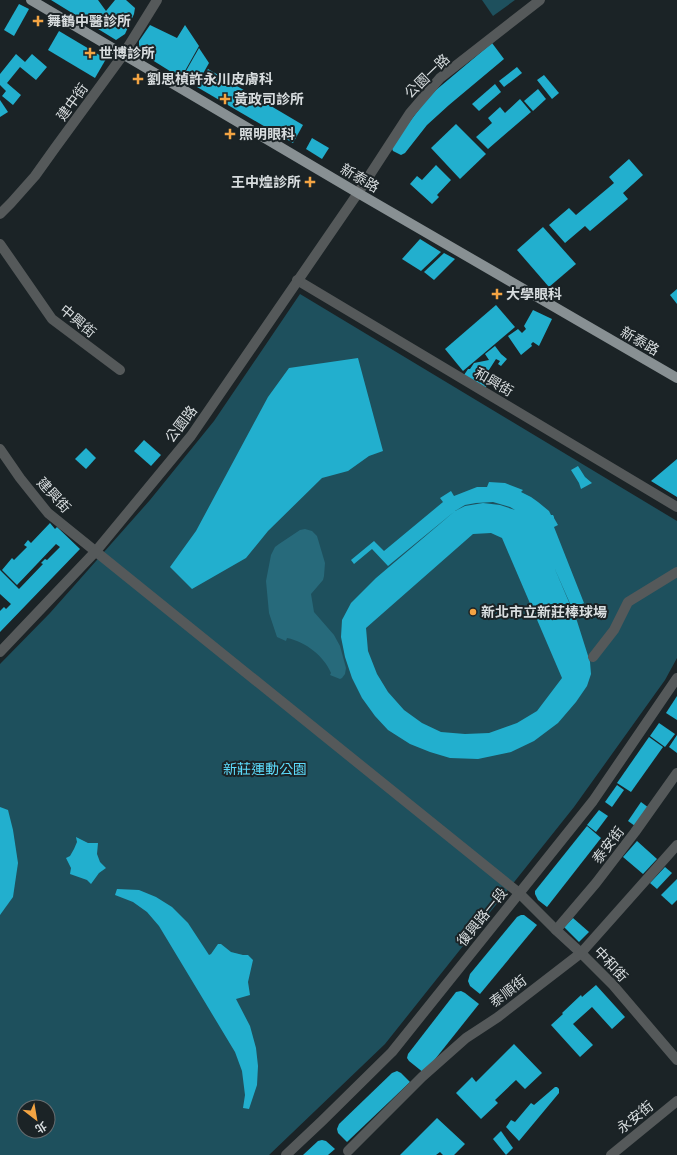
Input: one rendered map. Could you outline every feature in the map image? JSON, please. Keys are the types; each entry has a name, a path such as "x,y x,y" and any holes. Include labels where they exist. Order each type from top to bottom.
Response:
{"main road":[{"name":"新泰路","path":"31,0 677,378"}],"street":[{"name":"建中街","path":"0,214 35,176 123,54 157,0"},
{"name":"公園一路","path":"358,192 410,113 440,78 540,0"},
{"name":"公園路","path":"0,652 96,551 191,436 358,192"},
{"name":"中興街","path":"0,244 52,319 120,370"},
{"name":"和興街","path":"298,280 677,507"},
{"name":"建興街","path":"0,449 20,478 48,513 519,893"},
{"path":"593,657 614,630 628,602 677,572"},
{"name":"復興路一段","path":"286,1155 392,1052 593,801 677,678"},
{"name":"泰安街","path":"556,930 596,883 677,773"},
{"name":"泰順街","path":"348,1151 422,1076 466,1038 498,1017 581,953 677,845"},
{"name":"中和街","path":"519,893 613,986 677,1060"},
{"name":"永安街","path":"611,1155 677,1101"}],"green space":[{"path":"482,0 515,0 493,16"},
{"name":"新莊運動公園","path":"300,294 677,521 677,658 665,680 574,807 385,1044 269,1155 0,1155 0,664 50,613 150,500 214,421"}],"shaded area":[{"path":"305,529 312,531 317,536 325,563 323,580 311,594 314,612 334,635 340,646 346,668 345,674 340,679 330,675 331,673 324,661 307,646 294,640 287,638 286,641 277,637 269,613 266,581 271,555 275,547 300,530"}],"building":[{"path":"51,0 98,0 106,11 115,0 126,0 135,8 134,14 125,34 116,40"},
{"path":"19,4 29,9 14,36 4,30"},
{"path":"150,25 177,38 185,25 199,46 181,78 141,53 139,41"},
{"path":"59,31 106,59 95,78 48,50"},
{"path":"492,43 504,59 427,125 405,153 401,155 393,151 391,146 424,103 436,90"},
{"path":"199,48 209,63 196,86 182,78"},
{"path":"16,54 25,62 32,54 47,67 36,80 20,67 7,83 21,95 13,105 2,96 6,91 0,85 0,74"},
{"path":"517,67 522,73 504,87 499,81"},
{"path":"208,69 303,125 293,143 197,87"},
{"path":"544,75 559,93 552,99 537,80"},
{"path":"495,84 501,92 479,111 472,104"},
{"path":"538,89 546,99 533,111 524,101"},
{"path":"520,99 531,112 488,149 476,137 492,123 488,118 500,107 505,113"},
{"path":"0,100 8,112 0,117"},
{"path":"456,124 486,154 460,179 431,148"},
{"path":"312,138 329,148 322,159 306,149"},
{"path":"629,159 643,175 623,193 628,199 590,231 585,226 565,243 549,225 569,208 576,215 614,183 609,177"},
{"path":"436,165 451,180 437,195 439,197 432,204 410,184 417,176 422,180"},
{"path":"543,227 576,264 549,287 517,250"},
{"path":"420,239 441,252 421,271 402,259"},
{"path":"444,253 455,259 434,280 424,272"},
{"path":"677,289 677,304 670,295"},
{"path":"496,305 515,327 463,371 445,349"},
{"path":"533,310 552,319 539,346 533,342 531,344 532,346 521,355 508,336 518,329 522,333 526,329 524,326"},
{"path":"495,346 507,359 501,366 498,364 500,361 496,359 487,373 493,377 485,388 464,375 474,363 489,360 485,354"},
{"path":"358,358 383,451 369,456 348,471 322,478 268,531 246,558 192,589 170,567 196,531 268,397 289,368"},
{"path":"144,440 161,455 151,466 134,451"},
{"path":"86,448 96,458 86,469 75,459"},
{"path":"677,459 677,497 651,481"},
{"path":"578,466 585,477 592,483 581,489 571,470"},
{"path":"489,482 505,483 523,490 521,492 538,502 549,511 551,515 553,515 558,525 554,527 584,603 572,608 554,567 577,621 590,662 591,674 587,686 576,702 558,723 534,741 511,752 478,759 450,758 410,744 388,730 375,716 362,698 352,678 345,657 341,637 342,620 351,603 376,578 455,511 388,566 372,549 354,564 351,560 374,541 384,551 443,502 440,498 451,491 454,496 477,487 487,487","holes":["493,502 515,510 500,505 483,503 465,506 455,511 465,505 476,503","491,533 502,538 562,678 537,711 517,723 489,733 465,734 441,732 422,723 404,710 388,692 377,674 368,651 366,628 473,534"]},
{"path":"50,523 55,529 57,527 80,549 0,632 0,611 4,607 6,609 11,604 0,594 0,570 19,589 43,564 41,563 45,559 47,560 60,547 56,544 17,585 2,570 12,558 14,560 27,547 24,545 28,540 31,543"},
{"path":"677,696 677,720 666,713"},
{"path":"659,723 675,734 665,747 650,736"},
{"path":"677,735 677,753 669,747"},
{"path":"649,737 663,747 631,792 617,783"},
{"path":"617,785 624,790 612,807 605,802"},
{"path":"641,802 649,808 635,826 628,821"},
{"path":"0,807 8,810 13,830 18,863 13,897 0,915"},
{"path":"599,810 608,816 596,832 587,825"},
{"path":"587,826 601,838 547,907 538,900 535,891"},
{"path":"76,837 88,843 98,843 97,854 100,862 106,868 99,873 91,884 87,880 70,874 71,868 66,858 70,856 74,849 77,842"},
{"path":"637,841 657,859 643,874 623,857"},
{"path":"665,867 672,873 657,889 650,883"},
{"path":"677,879 677,900 672,905 661,895"},
{"path":"117,889 139,890 156,897 172,907 188,923 209,955 218,944 221,944 231,952 248,955 253,960 248,982 250,995 236,999 250,1026 256,1048 258,1066 257,1085 249,1109 243,1108 245,1095 242,1071 235,1052 159,926 147,912 133,902 115,895"},
{"path":"524,915 537,925 480,994 470,986 468,981 470,974 517,917"},
{"path":"573,918 589,932 579,942 564,927"},
{"path":"596,985 625,1017 612,1029 592,1007 573,1024 593,1045 580,1057 551,1025 581,995 582,997"},
{"path":"461,991 479,1004 424,1073 409,1061 407,1058 408,1054 456,992"},
{"path":"514,1044 542,1073 525,1089 516,1080 495,1100 498,1103 481,1119 456,1093 472,1077 476,1082"},
{"path":"397,1071 410,1082 347,1142 338,1133 337,1129 339,1124 392,1073"},
{"path":"555,1087 559,1089 559,1093 519,1141 506,1127 511,1120 515,1122 531,1103 534,1105"},
{"path":"437,1118 465,1144 454,1155 443,1155 440,1152 436,1155 400,1155"},
{"path":"501,1131 513,1148 506,1155 493,1139"},
{"path":"318,1141 326,1141 335,1149 328,1155 303,1155"}],"place":[{"name":"舞鶴中醫診所","path":"38,21"},
{"name":"世博診所","path":"90,53"},
{"name":"劉思楨許永川皮膚科","path":"138,79"},
{"name":"黃政司診所","path":"225,99"},
{"name":"照明眼科","path":"230,134"},
{"name":"王中煌診所","path":"310,182"},
{"name":"大學眼科","path":"497,294"},
{"name":"新北市立新莊棒球場","path":"473,612"}]}
